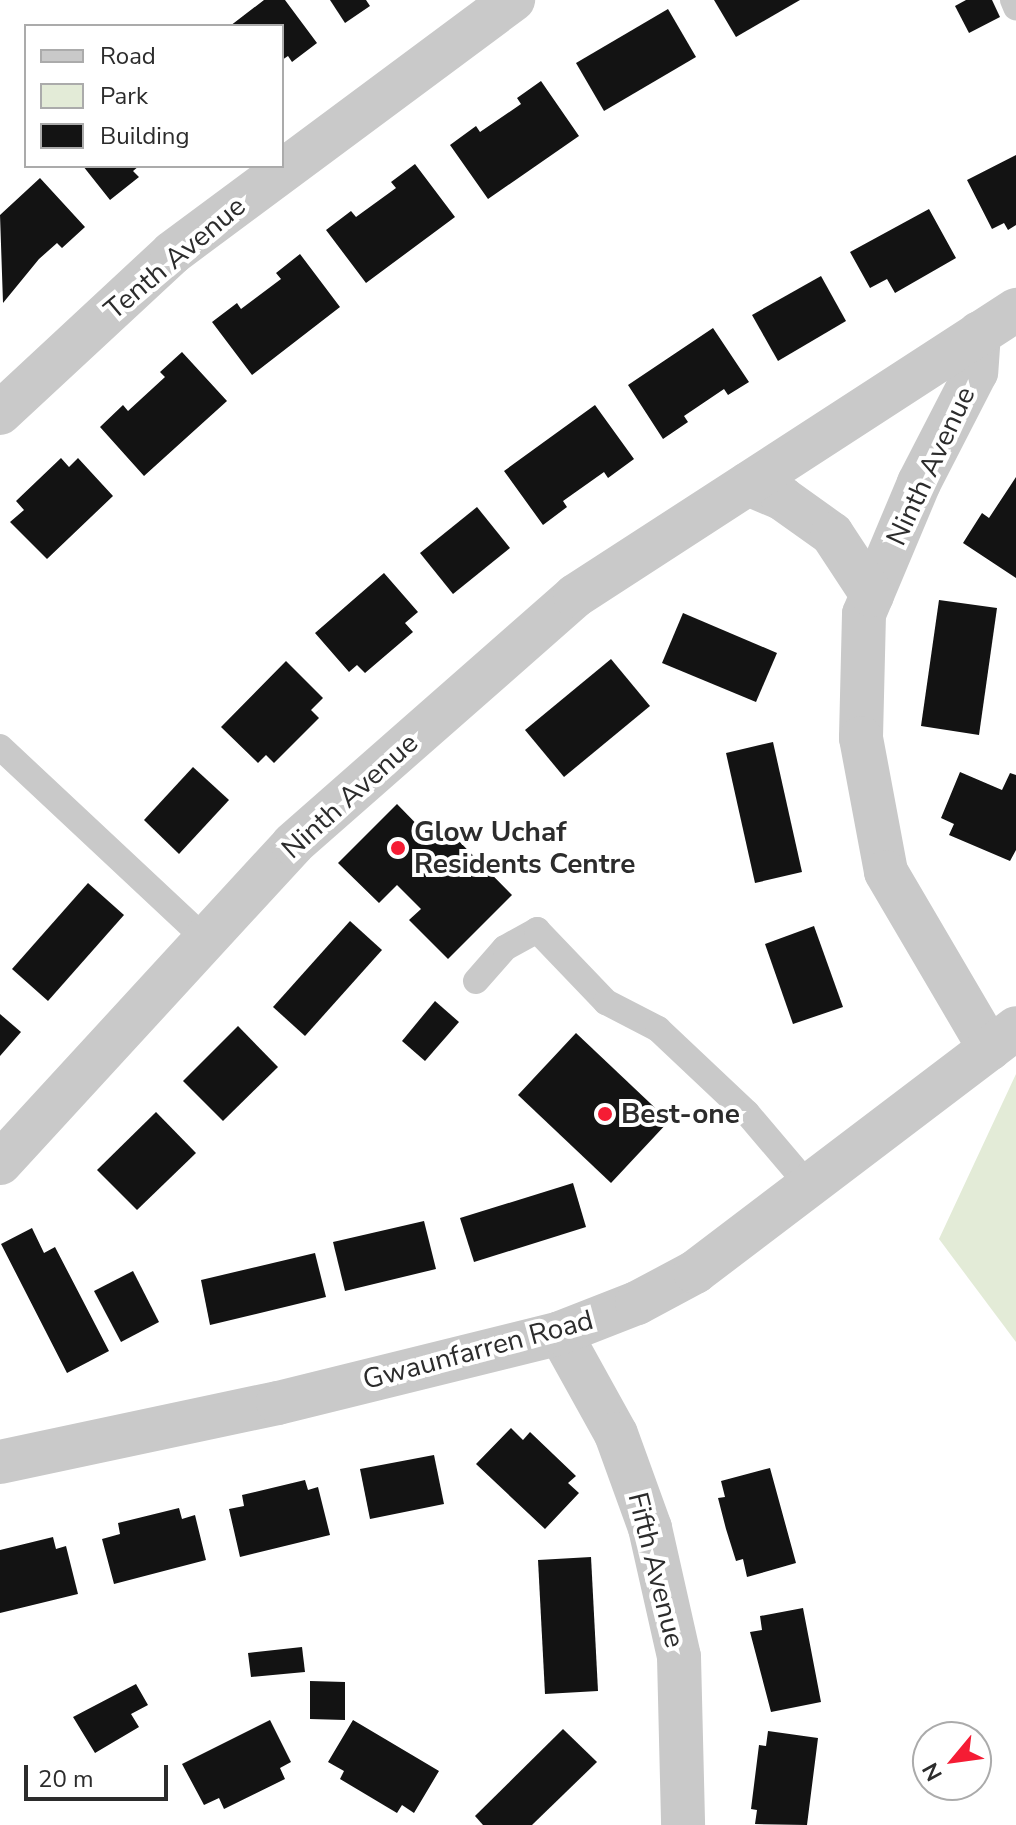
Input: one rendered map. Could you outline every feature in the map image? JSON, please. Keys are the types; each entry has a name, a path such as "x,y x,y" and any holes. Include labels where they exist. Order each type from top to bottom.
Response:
{"street":[{"name":"Tenth Avenue","path":"0,413 172,253 513,0"},
{"name":"Ninth Avenue","path":"0,1163 293,844 575,596 1016,310"},
{"name":"Ninth Avenue","path":"979,333 976,372 919,483 864,614 861,738 886,872 1003,1038"},
{"name":"Ninth Avenue","path":"748,484 783,499 832,534 872,595"},
{"name":"Gwaunfarren Road","path":"0,1462 278,1403 560,1333 637,1303 695,1272 1003,1038"},
{"name":"Fifth Avenue","path":"560,1333 616,1434 650,1528 679,1657 683,1825"}],"lane":[{"path":"1013,0 1016,7"},
{"path":"0,747 205,939"},
{"path":"476,981 505,948 537,930 606,1002 658,1029 747,1113 809,1186"}],"green space":[{"path":"1016,1074 1016,1342 939,1239"}],"building":[{"path":"264,0 285,0 317,43 292,62 288,56 284,59 284,24 233,24"},
{"path":"330,0 366,0 370,6 345,23"},
{"path":"714,0 800,0 736,37"},
{"path":"966,0 992,0 1000,17 969,33 955,6"},
{"path":"668,9 696,57 604,111 576,63"},
{"path":"541,81 579,136 488,199 450,145 476,126 480,132 521,104 517,98"},
{"path":"1016,155 1016,225 1008,230 1004,223 992,229 967,180"},
{"path":"415,164 455,217 366,283 326,230 351,211 356,217 396,188 391,182"},
{"path":"85,168 137,168 133,171 139,177 110,200"},
{"path":"40,178 85,227 62,248 57,243 39,259 3,303 0,215"},
{"path":"929,209 956,258 895,293 887,279 870,288 850,252"},
{"path":"300,254 340,307 252,375 212,322 237,303 241,309 281,279 276,273"},
{"path":"821,276 846,321 778,361 752,315"},
{"path":"713,328 749,382 728,395 724,389 684,416 688,422 663,439 628,385"},
{"path":"182,352 227,401 144,476 100,427 123,405 128,411 165,377 160,372"},
{"path":"595,405 634,459 608,478 604,472 563,501 567,507 543,525 504,471"},
{"path":"61,458 69,467 78,458 113,496 47,559 10,522 24,510 16,501"},
{"path":"1016,477 1016,578 963,543 982,513 989,518"},
{"path":"477,507 510,548 453,594 420,553"},
{"path":"384,573 418,612 405,623 413,632 365,673 357,665 349,672 315,633"},
{"path":"939,600 997,608 979,735 921,726"},
{"path":"683,613 777,653 756,702 662,663"},
{"path":"611,659 650,706 564,777 525,730"},
{"path":"286,661 323,698 311,710 319,718 274,763 266,755 258,763 221,727"},
{"path":"773,742 802,872 755,883 726,753"},
{"path":"193,767 229,800 179,854 144,820"},
{"path":"960,772 1002,790 1010,773 1016,775 1016,850 1010,861 949,835 954,824 941,818"},
{"path":"397,804 435,843 448,830 512,895 448,959 409,920 421,909 397,885 379,903 338,863"},
{"path":"88,883 124,915 48,1001 12,969"},
{"path":"350,921 382,950 305,1036 273,1007"},
{"path":"814,926 843,1007 793,1024 765,944"},
{"path":"435,1001 459,1022 425,1061 402,1041"},
{"path":"0,1014 21,1032 0,1056"},
{"path":"238,1026 278,1067 223,1121 183,1081"},
{"path":"576,1033 669,1121 611,1183 518,1095"},
{"path":"156,1112 196,1153 137,1210 97,1170"},
{"path":"573,1183 586,1227 474,1262 460,1218"},
{"path":"424,1221 436,1269 345,1291 333,1242"},
{"path":"32,1228 44,1253 55,1247 109,1351 67,1373 1,1244"},
{"path":"315,1253 326,1297 210,1325 201,1280"},
{"path":"133,1271 159,1322 121,1342 94,1291"},
{"path":"511,1428 523,1440 530,1432 576,1476 568,1483 579,1493 545,1529 476,1464"},
{"path":"434,1455 444,1504 370,1519 360,1469"},
{"path":"770,1468 796,1563 747,1577 743,1559 736,1561 726,1529 718,1498 725,1497 721,1481"},
{"path":"305,1480 308,1490 318,1487 330,1535 240,1557 229,1509 244,1506 242,1495"},
{"path":"179,1508 182,1519 195,1515 206,1560 114,1584 102,1539 120,1534 118,1523"},
{"path":"53,1537 56,1549 66,1546 78,1594 0,1613 0,1550"},
{"path":"591,1557 598,1691 545,1694 538,1560"},
{"path":"803,1608 821,1702 771,1712 750,1632 762,1630 760,1616"},
{"path":"302,1647 305,1672 251,1677 248,1653"},
{"path":"310,1681 345,1682 345,1720 310,1719"},
{"path":"136,1684 148,1705 131,1714 139,1727 95,1753 73,1717"},
{"path":"270,1720 291,1762 280,1768 285,1779 224,1809 219,1798 204,1805 182,1764"},
{"path":"353,1720 439,1771 414,1813 402,1805 397,1813 340,1779 344,1771 328,1762"},
{"path":"563,1729 597,1762 532,1825 483,1825 475,1816"},
{"path":"768,1731 818,1738 807,1825 755,1824 757,1810 751,1809 759,1745 766,1746"}],"place":[{"name":"Glow Uchaf Residents Centre","path":"398,848"},
{"name":"Best-one","path":"605,1114"}]}
